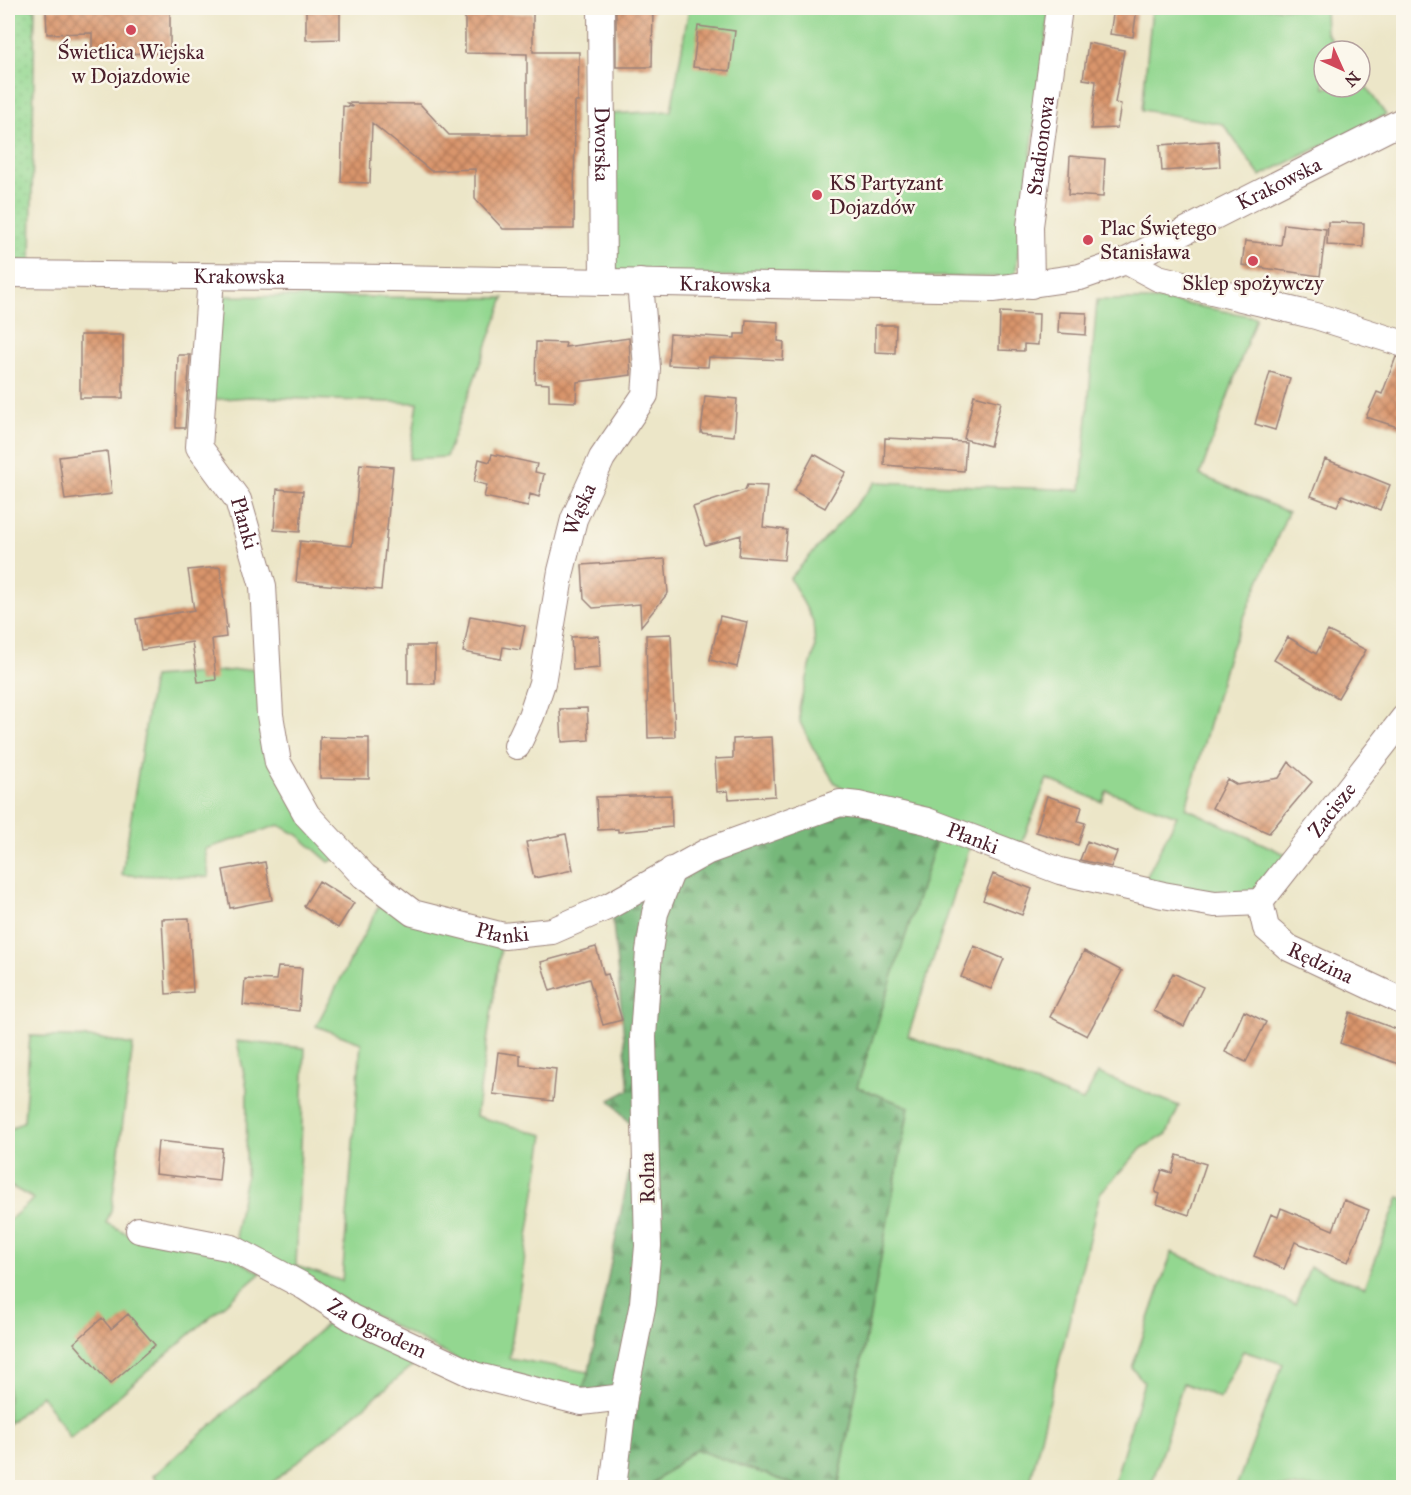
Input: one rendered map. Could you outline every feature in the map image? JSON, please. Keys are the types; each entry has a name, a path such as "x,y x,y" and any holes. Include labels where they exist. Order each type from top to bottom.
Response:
{"street":[{"name":"Dworska","path":"601,8 603,282"},
{"name":"Stadionowa","path":"1031,285 1030,225 1059,8"},
{"name":"Krakowska","path":"8,274 995,289 1080,277 1126,261 1404,120"},
{"path":"1155,246 1185,285"},
{"path":"1126,261 1158,278 1316,316 1404,345"},
{"name":"Płanki","path":"211,276 199,447 238,500 263,586 270,715 278,763 307,815 364,876 413,913 504,936 552,931 609,906 708,851 840,803 927,821 1071,874 1163,895 1215,903 1260,902"},
{"name":"Wąska","path":"517,746 531,716 542,683 561,571 574,519 602,458 645,395 647,368 640,282"},
{"name":"Zacisze","path":"1260,902 1404,718"},
{"name":"Rolna","path":"613,1488 624,1397 643,1303 648,1246 643,1037 649,951 655,913 672,870"},
{"name":"Rędzina","path":"1260,902 1266,928 1289,948 1404,1002"},
{"name":"Za Ogrodem","path":"139,1230 232,1248 305,1287 352,1318 474,1375 581,1402 624,1397"}],"green space":[{"path":"8,8 35,8 31,265 8,261"},
{"name":"KS Partyzant Dojazdów","path":"689,8 1050,8 1015,277 610,276 608,114 671,111"},
{"path":"1152,8 1325,8 1326,32 1331,39 1312,39 1312,99 1372,99 1372,95 1386,115 1260,176 1223,124 1142,110"},
{"path":"216,296 504,298 446,457 409,459 418,403 249,397 211,400"},
{"path":"1097,300 1164,300 1256,317 1200,475 1288,512 1228,656 1186,808 1287,855 1254,896 1143,884 1177,816 1107,791 1102,802 1047,779 1019,850 855,796 835,783 800,722 799,707 815,649 813,621 790,578 876,482 1081,490"},
{"path":"261,668 272,764 339,857 329,862 298,835 279,825 205,849 209,877 122,875 153,677"},
{"path":"854,809 939,832 857,1087 909,1107 838,1487 801,1487 695,1449 648,1487 619,1487 628,1393 580,1396 589,1372 637,1132 610,1100 629,1090 612,913 711,856"},
{"path":"939,832 971,843 908,1036 1083,1101 1098,1073 1179,1106 1167,1134 1142,1148 1100,1193 1029,1487 838,1488 909,1107 856,1087"},
{"path":"383,898 502,941 476,1116 544,1135 509,1358 589,1372 580,1396 475,1369 237,1243 236,1228 246,1177 247,1088 237,1041 305,1048 296,1266 342,1281 361,1043 316,1026"},
{"path":"30,1036 97,1038 133,1045 111,1211 106,1223 134,1237 227,1254 261,1273 70,1438 42,1395 8,1424 8,1221 34,1199 12,1187 8,1190 8,1131 24,1121"},
{"path":"1399,1197 1404,1199 1403,1487 1236,1487 1283,1364 1243,1351 1220,1398 1183,1383 1151,1487 1113,1487 1144,1382 1132,1368 1172,1252 1295,1304 1310,1267 1365,1287"},
{"path":"336,1316 422,1358 267,1487 163,1487 153,1476"},
{"path":"695,1449 801,1487 648,1488"}],"building":[{"name":"Świetlica Wiejska w Dojazdowie","path":"170,8 170,53 92,54 92,33 47,34 46,9"},
{"path":"306,8 340,8 340,39 306,40"},
{"path":"465,8 490,8 490,13 533,13 533,52 579,52 578,102 575,102 574,229 503,229 475,199 475,169 431,171 372,123 370,183 341,182 343,106 353,107 347,103 420,104 449,135 527,135 527,54 465,53"},
{"path":"616,8 653,8 652,67 616,67"},
{"path":"1114,8 1137,8 1133,37 1110,34"},
{"path":"698,26 735,31 730,71 693,67"},
{"path":"1088,43 1124,50 1115,103 1121,104 1117,128 1091,129 1096,81 1083,79"},
{"path":"1218,141 1220,167 1162,171 1160,145"},
{"path":"1070,156 1105,159 1103,197 1068,195"},
{"path":"1328,222 1364,223 1363,247 1327,245"},
{"path":"1284,224 1326,229 1320,276 1242,265 1245,241 1281,245"},
{"path":"1000,312 1039,314 1038,345 1024,344 1024,351 999,350"},
{"path":"1059,312 1087,313 1086,335 1058,333"},
{"path":"746,320 779,322 778,341 784,342 783,360 709,357 708,367 668,365 670,334 735,338 735,334 745,334"},
{"path":"875,325 896,325 895,353 875,352"},
{"path":"80,335 123,335 123,398 80,398"},
{"path":"629,338 631,375 577,382 576,402 549,401 549,384 535,383 536,342 566,343 565,347"},
{"path":"178,355 190,355 185,428 176,428"},
{"path":"1396,357 1404,359 1404,429 1366,417 1377,392 1382,394"},
{"path":"1270,372 1290,378 1275,430 1255,424"},
{"path":"974,395 1001,402 990,446 964,439"},
{"path":"705,396 737,399 734,436 701,433"},
{"path":"885,438 966,442 964,471 884,465"},
{"path":"107,451 112,494 65,500 59,457"},
{"path":"492,454 537,464 535,472 544,474 539,497 530,494 528,506 484,497 487,485 474,482 479,459 490,462"},
{"path":"814,454 846,472 825,508 794,491"},
{"path":"1325,459 1390,485 1380,510 1342,495 1337,506 1311,496"},
{"path":"360,464 393,467 381,590 296,582 300,541 352,546"},
{"path":"747,485 767,486 763,527 787,530 784,560 739,556 741,535 705,545 693,507 745,490"},
{"path":"277,489 303,491 300,532 274,530"},
{"path":"665,559 668,593 641,626 640,604 593,608 584,599 582,565"},
{"path":"220,567 226,637 212,639 216,680 198,682 192,642 141,650 136,619 194,610 188,570"},
{"path":"470,616 525,626 520,650 503,647 501,659 463,652"},
{"path":"720,616 747,622 737,667 710,660"},
{"path":"1328,631 1366,650 1338,698 1274,660 1288,637 1316,654"},
{"path":"671,634 675,737 648,738 646,635"},
{"path":"599,636 600,668 573,670 571,637"},
{"path":"408,646 435,646 435,684 408,684"},
{"path":"587,708 589,740 562,742 560,709"},
{"path":"320,737 369,738 369,779 320,778"},
{"path":"772,737 775,796 729,799 728,791 717,792 715,759 733,758 733,739"},
{"path":"1289,762 1312,782 1269,833 1212,808 1227,779 1237,785 1279,778"},
{"path":"671,795 672,827 618,832 618,829 598,830 596,797"},
{"path":"1047,796 1082,807 1078,821 1085,823 1078,845 1036,832"},
{"path":"566,834 573,870 534,878 526,842"},
{"path":"1087,841 1117,852 1111,867 1080,860"},
{"path":"265,862 272,900 230,908 223,870"},
{"path":"993,874 1032,889 1022,915 983,900"},
{"path":"319,881 354,903 338,928 304,906"},
{"path":"189,918 193,992 166,994 162,919"},
{"path":"974,946 1004,959 991,989 961,977"},
{"path":"596,947 604,975 608,974 622,1020 603,1025 589,979 550,991 541,962"},
{"path":"1084,951 1122,971 1087,1036 1050,1017"},
{"path":"278,967 302,968 299,1011 243,1005 245,979 276,980"},
{"path":"1173,973 1203,987 1184,1026 1154,1011"},
{"path":"1244,1011 1266,1022 1246,1062 1225,1052"},
{"path":"1350,1012 1404,1032 1404,1066 1340,1043"},
{"path":"498,1052 520,1055 520,1065 556,1069 553,1101 493,1094"},
{"path":"158,1141 222,1148 219,1181 155,1174"},
{"path":"1177,1155 1206,1164 1189,1215 1157,1204 1160,1194 1155,1192 1162,1170 1172,1173"},
{"path":"1344,1200 1369,1210 1348,1262 1295,1242 1284,1269 1254,1256 1271,1214 1278,1217 1281,1208 1333,1230"},
{"path":"128,1314 155,1345 110,1384 74,1343 102,1318 111,1329"}],"place":[{"name":"Świetlica Wiejska w Dojazdowie","path":"131,30"},
{"name":"KS Partyzant Dojazdów","path":"817,195"},
{"name":"Plac Świętego Stanisława","path":"1088,240"},
{"name":"Sklep spożywczy","path":"1253,261"}]}
